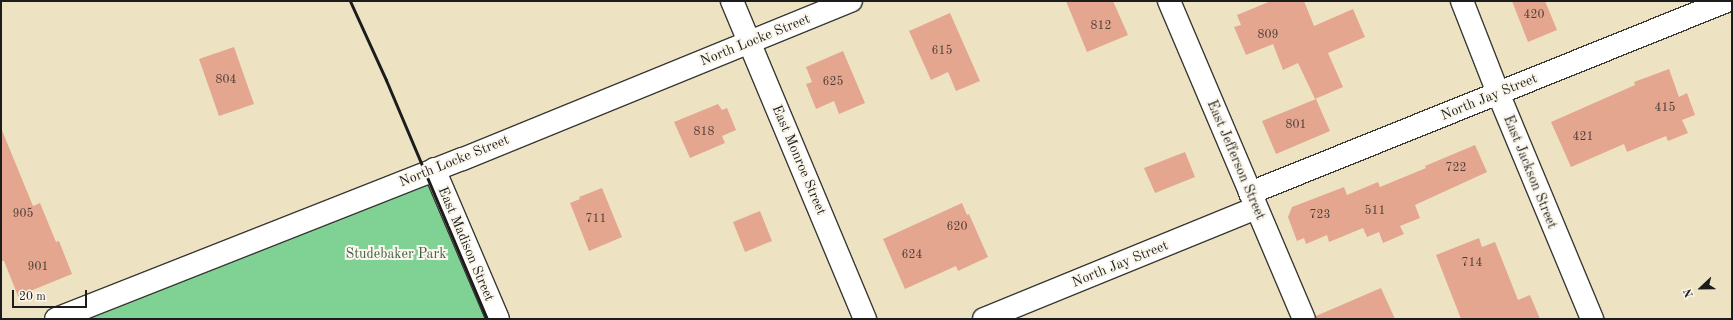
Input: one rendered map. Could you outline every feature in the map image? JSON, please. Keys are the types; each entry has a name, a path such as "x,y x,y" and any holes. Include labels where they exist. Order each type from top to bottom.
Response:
{"street":[{"name":"East Monroe Street","path":"732,1 865,319"},
{"name":"North Locke Street","path":"56,319 851,1"},
{"name":"East Jefferson Street","path":"1169,1 1304,319"},
{"name":"East Jackson Street","path":"1462,1 1498,93 1592,319"},
{"name":"North Jay Street","path":"984,319 1498,93 1727,1"},
{"name":"East Madison Street","path":"434,169 498,319"}],"green space":[{"name":"Studebaker Park","path":"434,169 491,319 58,319"}],"building":[{"path":"1066,1 1113,1 1128,35 1087,52"},
{"path":"1271,1 1304,1 1314,26 1353,9 1365,37 1328,53 1343,87 1315,99 1298,63 1283,70 1273,44 1246,55 1234,27 1241,25 1237,15"},
{"path":"1512,1 1545,1 1557,30 1528,42"},
{"path":"950,13 980,81 956,91 948,72 931,80 909,31"},
{"path":"234,47 254,104 219,116 199,59"},
{"path":"843,51 865,103 839,114 834,101 816,109 806,84 812,82 806,67"},
{"path":"1669,69 1679,97 1687,93 1695,115 1682,120 1688,133 1668,141 1666,136 1627,152 1624,144 1571,167 1551,122 1635,85 1634,82"},
{"path":"1316,99 1330,131 1276,154 1262,121"},
{"path":"718,104 722,110 727,108 736,130 722,136 725,143 690,158 674,122"},
{"path":"1,128 33,206 40,203 56,242 59,241 72,274 18,296 4,261 1,261"},
{"path":"1475,145 1487,172 1415,205 1420,218 1400,226 1404,234 1383,243 1379,232 1367,237 1363,228 1329,242 1327,235 1306,244 1304,238 1297,241 1288,217 1292,207 1344,187 1347,195 1378,182 1380,187 1426,168 1425,166"},
{"path":"1185,152 1195,177 1155,193 1144,168"},
{"path":"602,188 622,237 589,251 570,203 580,199 579,197"},
{"path":"962,203 967,215 969,214 988,257 958,271 956,266 905,289 883,239"},
{"path":"760,211 772,241 745,252 733,222"},
{"path":"1479,238 1482,247 1495,242 1518,300 1530,295 1540,319 1461,319 1436,255"},
{"path":"1381,288 1395,319 1316,319 1316,316"}],"railway":[{"path":"350,1 386,80 487,319"}]}
